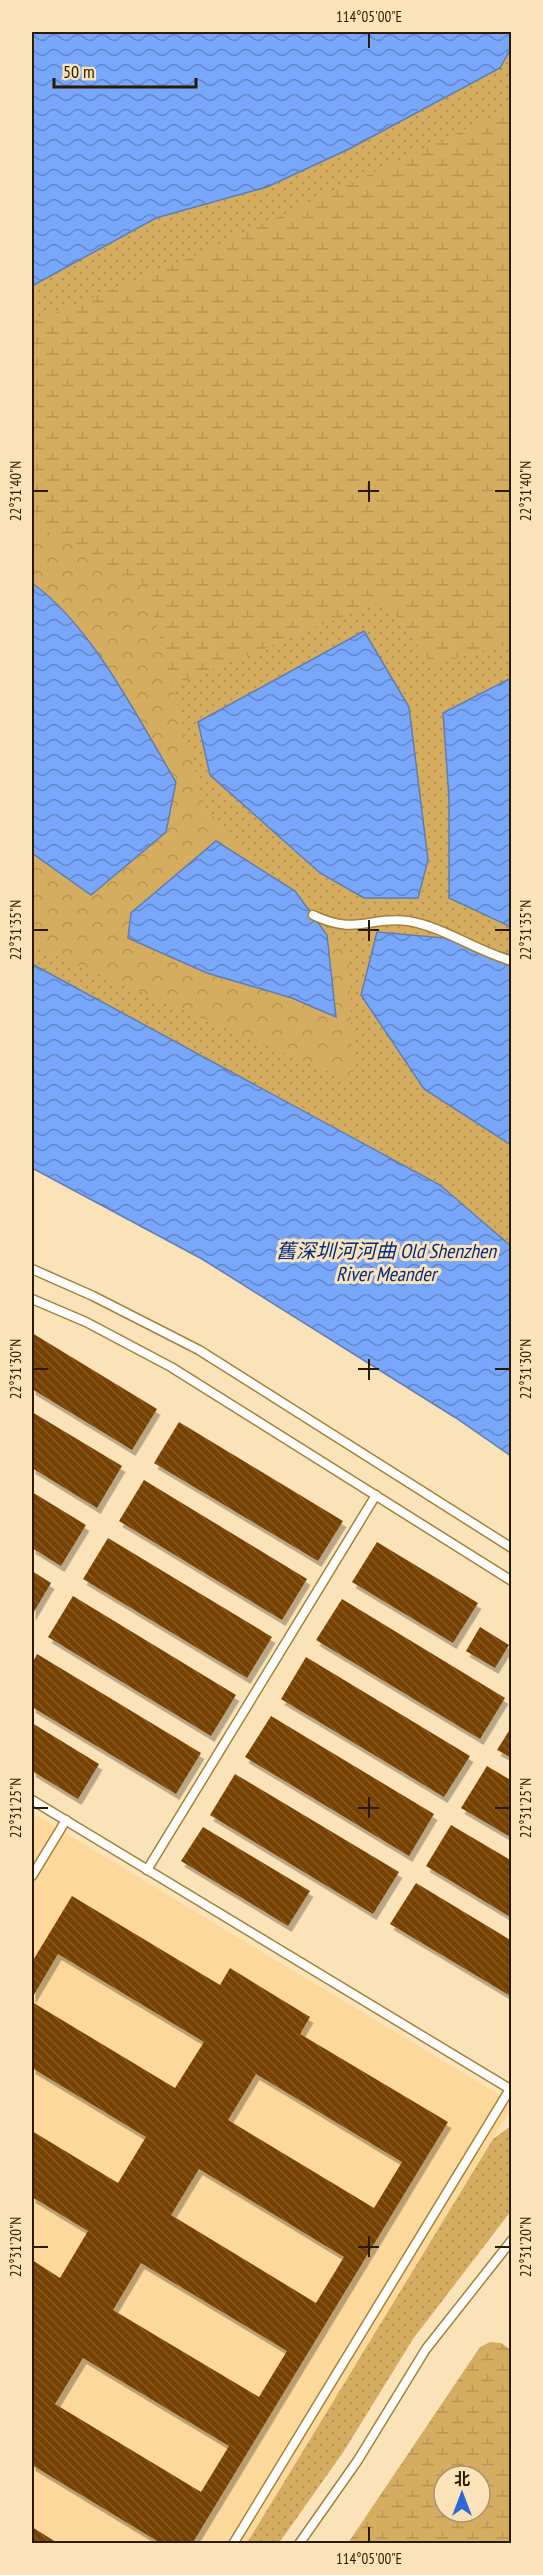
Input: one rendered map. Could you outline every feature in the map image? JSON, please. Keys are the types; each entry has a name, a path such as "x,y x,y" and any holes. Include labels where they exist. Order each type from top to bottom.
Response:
{"lane":[{"path":"313,915 345,927 407,921 426,926 512,961"},
{"path":"32,1269 93,1296 199,1350 512,1548"},
{"path":"32,1299 86,1322 171,1367 512,1581"},
{"path":"147,1870 376,1496"},
{"path":"32,1800 511,2089 233,2544"},
{"path":"32,1876 66,1820"},
{"path":"299,2544 358,2460 426,2349 512,2240"}],"shaded area":[{"path":"32,1813 511,2102 511,2109 247,2543 32,2543"}],"green space":[{"path":"32,32 511,32 511,1246 440,1185 32,964"},
{"path":"511,108 511,643 432,665 384,600 155,693 32,537 32,322 199,254"},
{"path":"32,523 146,586 205,808 349,952 353,1082 32,946"},
{"path":"511,2126 511,2211 413,2339 344,2451 279,2543 247,2543 493,2139"},
{"path":"490,2342 501,2343 511,2350 511,2543 348,2543 480,2347"}],"water":[{"path":"32,32 511,32 511,48 500,68 349,149 267,187 156,218 32,286"},
{"path":"32,583 75,624 94,648 176,782 166,832 91,895 32,853"},
{"path":"364,631 409,707 428,860 418,898 364,898 320,873 210,775 198,722"},
{"path":"511,678 511,927 449,898 449,798 443,713"},
{"path":"216,841 295,891 327,935 336,1017 292,998 207,973 128,938 131,913"},
{"path":"377,932 456,939 511,955 511,1145 424,1089 361,995"},
{"name":"舊深圳河河曲 Old Shenzhen River Meander","path":"32,964 440,1185 511,1246 511,1456 456,1418 202,1259 32,1168"}],"building":[{"path":"32,1333 157,1409 132,1450 32,1389"},
{"path":"32,1412 122,1466 97,1508 32,1468"},
{"path":"179,1422 343,1521 318,1561 154,1463"},
{"path":"144,1480 307,1579 282,1620 119,1521"},
{"path":"32,1492 86,1525 61,1566 32,1548"},
{"path":"108,1538 272,1637 247,1678 83,1579"},
{"path":"377,1542 478,1603 453,1643 352,1582"},
{"path":"32,1571 51,1583 32,1615"},
{"path":"73,1596 236,1695 211,1736 48,1637"},
{"path":"342,1599 505,1698 480,1739 316,1640"},
{"path":"480,1627 509,1645 495,1668 466,1651"},
{"path":"37,1654 201,1753 176,1794 32,1707 32,1664"},
{"path":"306,1657 470,1756 444,1797 281,1699"},
{"path":"271,1716 434,1814 409,1856 245,1757"},
{"path":"32,1723 99,1764 78,1799 32,1771"},
{"path":"512,1726 512,1758 497,1750"},
{"path":"487,1766 512,1781 512,1838 461,1808"},
{"path":"235,1774 399,1872 373,1914 210,1815"},
{"path":"451,1825 512,1861 512,1918 426,1866"},
{"path":"203,1827 310,1891 288,1926 181,1861"},
{"path":"416,1883 512,1941 512,1997 390,1924"},
{"path":"72,1896 220,1985 230,1968 310,2017 300,2034 448,2122 192,2544 162,2544 32,2465 32,2260 60,2278 88,2231 32,2197 32,2131 118,2183 146,2137 32,2068 32,2002 175,2088 204,2042 58,1954 32,1998 32,1962","holes":["256,2074 402,2162 374,2208 228,2120","199,2169 344,2257 316,2303 171,2215","141,2263 287,2351 259,2397 113,2310","83,2358 229,2446 201,2492 55,2404"]},
{"path":"32,2527 59,2544 32,2544"}]}
